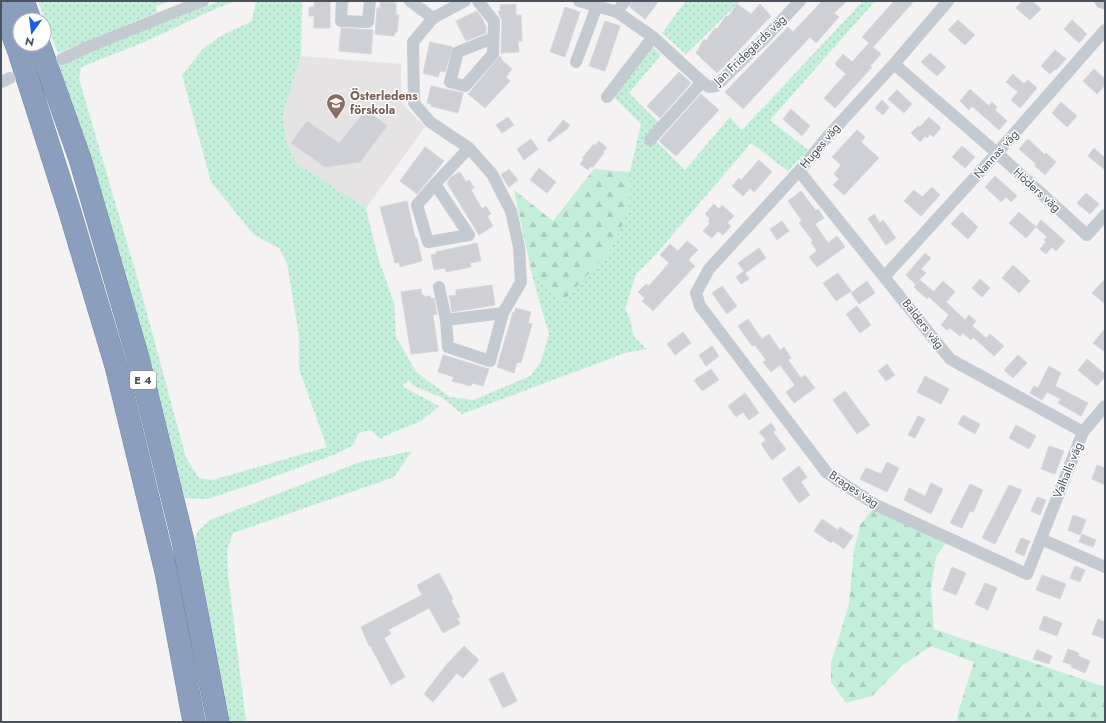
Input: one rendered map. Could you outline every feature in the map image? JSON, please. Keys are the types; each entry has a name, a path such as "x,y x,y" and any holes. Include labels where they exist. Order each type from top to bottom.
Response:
{"highway":[{"path":"23,1 27,12"},
{"name":"E 4","path":"1,3 36,104 116,366 166,572 194,722"},
{"name":"E 4","path":"42,52 80,159 138,358 183,541 218,722"}],"street":[{"path":"62,60 90,46 203,1"},
{"path":"343,1 341,21 368,22 370,1"},
{"path":"410,1 433,18"},
{"path":"439,287 446,320 448,348 490,361 503,313 521,282 519,247 511,211 492,174 469,148 430,122 414,103 413,42 433,18 464,1"},
{"path":"478,1 494,21 493,38"},
{"path":"579,1 617,12 653,37 702,82"},
{"path":"617,12 625,1"},
{"name":"Jan Fridegårds väg","path":"650,140 702,82 709,87 716,86 800,1"},
{"name":"Huges väg","path":"696,293 709,269 799,171 828,136 894,64 948,1"},
{"path":"576,62 597,6"},
{"name":"Nannas väg","path":"885,276 997,153 1105,30"},
{"path":"607,97 653,37"},
{"name":"Höders väg","path":"894,64 997,153 1087,236 1105,215"},
{"path":"435,184 469,235 428,242 417,205 435,184 469,148"},
{"name":"Balders väg","path":"799,171 885,276 950,359 1083,432"},
{"name":"Brages väg","path":"696,293 700,306 827,473 876,505 1027,574 1041,540"},
{"path":"446,320 503,313"},
{"name":"Valhalls väg","path":"1041,540 1083,432 1105,406"},
{"path":"1041,540 1105,567"}],"shaded area":[{"path":"301,56 401,64 401,102 425,127 366,208 296,163 286,141 283,112"}],"green space":[{"path":"38,1 79,1 83,3 85,1 172,1 156,6 157,12 58,53 52,37 52,12 42,12"},
{"path":"220,1 236,1 215,9 142,43 81,67 79,79 139,284 186,458 199,478 213,480 327,447 299,369 299,336 287,263 279,248 254,235 211,182 182,75 203,49 219,37 252,21 256,1 302,1 301,56 283,113 286,141 296,163 366,208 378,258 394,303 396,337 416,372 450,397 474,400 530,376 541,362 549,334 532,275 561,302 629,211 630,172 641,124 613,96 652,46 661,55 629,93 659,123 643,139 648,146 655,140 685,170 730,117 742,130 863,1 875,1 770,120 808,150 788,171 751,143 656,254 636,274 625,309 630,319 634,337 647,349 625,353 462,414 443,398 414,386 409,380 402,386 439,406 421,421 380,439 371,430 359,433 352,446 336,454 207,499 185,498 59,64"},
{"path":"686,1 740,1 686,54 662,33"},
{"path":"594,169 630,172 629,211 610,251 561,303 532,275 514,190 553,221"},
{"path":"412,451 394,477 233,533 227,550 228,575 246,722 230,722 195,540 198,531 210,520 360,462"},
{"path":"876,505 949,538 936,557 931,588 934,629 1105,687 1105,722 957,722 959,709 974,662 931,646 903,665 872,696 846,703 831,682 831,663 849,604 854,550 860,525"}],"building":[{"path":"314,1 330,1 330,28 314,28 314,16 309,16 309,7 314,7"},
{"path":"632,1 659,1 645,19 630,7"},
{"path":"822,1 847,1 834,13 839,17 816,43 810,37 743,109 725,92 788,27 793,32"},
{"path":"894,1 914,1 873,47 881,54 870,66 872,67 835,108 824,98 846,74 835,64 843,54 852,62 869,43 862,37"},
{"path":"1022,1 1032,1 1041,9 1030,20 1016,8"},
{"path":"380,2 396,3 396,15 399,15 397,32 395,32 394,36 375,34 377,8 380,8"},
{"path":"516,4 516,15 521,15 522,41 518,41 519,52 501,53 502,21 498,11 500,11 500,5"},
{"path":"737,4 751,14 760,4 771,16 717,73 696,53 704,39 706,41 726,16 728,17"},
{"path":"565,7 580,12 565,57 550,52"},
{"path":"477,11 486,27 486,33 466,41 456,21"},
{"path":"958,20 975,35 965,45 948,30"},
{"path":"1072,20 1087,34 1079,43 1064,29"},
{"path":"605,21 620,26 605,71 589,66"},
{"path":"341,28 373,30 371,54 339,51"},
{"path":"430,42 453,47 445,72 440,71 438,77 423,73"},
{"path":"1055,50 1066,59 1050,74 1041,66"},
{"path":"930,53 946,67 937,76 921,62"},
{"path":"500,56 502,60 512,69 506,77 510,81 485,108 468,94"},
{"path":"1094,69 1105,79 1105,85 1097,94 1083,81"},
{"path":"679,72 691,83 660,118 647,106"},
{"path":"1013,74 1024,84 1028,80 1037,88 1020,108 1011,100 1018,92 1006,82"},
{"path":"431,86 463,93 458,113 431,106 431,104 427,103"},
{"path":"970,89 989,106 992,102 997,107 995,110 1007,121 999,130 972,106 969,110 960,101"},
{"path":"897,90 912,104 904,113 888,99"},
{"path":"701,94 719,110 676,156 659,141"},
{"path":"882,100 889,107 883,115 875,108"},
{"path":"1061,102 1077,116 1067,127 1052,113"},
{"path":"791,109 810,126 802,136 783,119"},
{"path":"366,110 387,126 360,162 325,167 291,143 307,121 339,143"},
{"path":"508,117 514,125 502,133 496,125"},
{"path":"929,117 941,128 933,137 930,134 927,138 925,136 920,142 911,133 918,126 920,127"},
{"path":"563,120 570,125 567,129 549,142 547,140"},
{"path":"857,130 865,137 861,142 879,158 844,195 833,185 839,179 834,174 841,165 832,157"},
{"path":"531,139 538,149 524,160 517,149"},
{"path":"1028,139 1045,155 1046,153 1056,162 1045,175 1035,166 1036,164 1019,149"},
{"path":"599,141 607,148 593,167 591,166 588,170 580,164 584,159 582,158 594,144 595,146"},
{"path":"962,146 975,157 965,168 952,157"},
{"path":"425,147 444,161 417,194 400,181"},
{"path":"1094,148 1105,158 1105,170 1088,156"},
{"path":"759,160 772,172 754,192 750,188 743,196 732,186 739,178 741,180"},
{"path":"539,168 556,182 547,193 530,180"},
{"path":"509,169 518,180 509,187 501,175"},
{"path":"460,172 466,182 469,180 474,188 471,190 482,209 486,206 491,214 487,216 493,226 479,235 447,183 451,177"},
{"path":"995,176 1017,196 1011,202 1006,197 1001,202 985,187"},
{"path":"932,187 940,195 921,216 904,201 914,190 922,197"},
{"path":"801,191 816,211 818,209 824,218 815,224 828,243 837,236 845,247 817,267 809,257 817,251 811,242 813,241 799,223 802,221 788,201"},
{"path":"1086,193 1099,204 1090,214 1077,203"},
{"path":"407,201 415,238 417,238 422,261 400,267 399,262 395,263 380,207"},
{"path":"714,204 719,209 722,205 734,216 727,223 731,226 723,235 718,231 712,238 703,231 710,223 708,221 710,219 705,214"},
{"path":"962,212 978,227 968,239 951,224"},
{"path":"1019,212 1036,227 1026,238 1009,223"},
{"path":"874,214 880,223 883,220 896,238 886,245 868,219"},
{"path":"1041,220 1065,241 1056,251 1052,247 1046,254 1040,249 1046,242 1044,240 1047,237 1036,227"},
{"path":"782,221 789,231 777,240 770,229"},
{"path":"687,241 698,250 688,260 695,266 653,311 642,301 645,298 638,292 646,284 649,286 669,263 660,255 670,244 678,251"},
{"path":"477,243 481,261 470,263 471,267 446,272 445,268 434,270 431,255 436,254 436,252"},
{"path":"759,248 766,258 745,273 749,279 741,284 736,277 744,271 738,263"},
{"path":"925,253 931,258 921,269 926,273 915,284 906,275"},
{"path":"1013,265 1030,281 1019,293 1002,278"},
{"path":"838,273 851,291 836,301 823,283"},
{"path":"980,279 990,288 982,297 972,288"},
{"path":"1105,279 1105,304 1092,293"},
{"path":"920,280 934,292 943,281 955,292 946,302 965,320 969,315 976,321 972,326 986,338 990,334 1004,346 994,356 973,337 971,340 963,333 960,336 950,328 947,330 941,325 949,315 929,297 927,299 914,287"},
{"path":"867,281 875,293 859,304 851,293"},
{"path":"492,285 495,305 452,312 449,296 456,295 456,290"},
{"path":"722,286 737,306 727,314 712,293"},
{"path":"421,289 422,295 425,297 430,296 431,299 434,298 437,314 433,315 438,351 411,354 401,292"},
{"path":"857,306 871,325 860,333 846,314"},
{"path":"516,308 531,312 528,323 532,324 521,363 517,362 514,373 497,367 513,312 514,313"},
{"path":"748,319 762,339 769,334 780,350 784,347 791,358 788,360 801,378 805,375 815,388 794,403 786,392 795,385 780,365 771,372 763,362 766,360 755,345 752,346 738,326"},
{"path":"1105,329 1105,352 1093,343"},
{"path":"683,332 691,343 675,355 667,344"},
{"path":"712,346 719,356 706,366 699,355"},
{"path":"443,355 489,369 483,386 472,383 471,386 452,381 454,377 438,372"},
{"path":"1018,355 1027,363 1013,378 1004,370"},
{"path":"1087,359 1105,374 1105,377 1097,386 1078,370"},
{"path":"887,364 895,375 886,381 878,371"},
{"path":"1049,366 1061,373 1055,386 1088,403 1081,416 1058,403 1061,399 1047,392 1042,400 1030,393 1034,386 1038,388"},
{"path":"711,369 719,380 702,391 694,380"},
{"path":"925,376 949,389 941,404 917,392"},
{"path":"845,391 870,425 857,434 833,400"},
{"path":"745,393 759,413 749,420 743,412 736,417 728,406"},
{"path":"963,415 980,424 975,434 958,424"},
{"path":"918,416 925,419 915,438 908,435"},
{"path":"771,423 776,430 773,432 786,449 772,460 761,444 766,440 759,432"},
{"path":"1016,425 1036,436 1029,449 1009,438"},
{"path":"1049,446 1064,451 1055,474 1041,469"},
{"path":"887,462 899,468 887,492 860,479 866,468 881,474"},
{"path":"1097,465 1105,468 1105,485 1092,479"},
{"path":"799,466 807,477 801,482 810,495 799,503 782,479"},
{"path":"931,483 943,489 931,514 904,500 909,488 925,496"},
{"path":"970,484 983,490 973,512 970,511 962,528 950,523"},
{"path":"1009,485 1022,490 995,544 982,538"},
{"path":"1037,497 1046,500 1040,515 1031,511"},
{"path":"1073,515 1086,520 1080,535 1068,530"},
{"path":"822,519 838,530 840,527 853,536 844,549 833,541 831,543 814,531"},
{"path":"1082,534 1096,540 1093,547 1079,542"},
{"path":"1021,538 1030,541 1024,556 1015,552"},
{"path":"1075,566 1085,570 1080,582 1070,578"},
{"path":"952,567 966,573 956,595 943,590"},
{"path":"439,573 453,599 451,600 460,617 457,618 460,624 443,633 429,608 388,630 391,634 384,638 405,677 391,685 370,645 369,646 361,627 422,595 417,585"},
{"path":"1042,575 1066,584 1060,599 1036,590"},
{"path":"985,583 997,588 988,610 975,604"},
{"path":"1044,616 1062,623 1057,636 1039,629"},
{"path":"1098,619 1105,622 1105,639 1092,634"},
{"path":"464,646 479,660 463,678 457,673 433,702 424,694 447,664"},
{"path":"1068,649 1079,653 1078,656 1090,661 1085,673 1071,667 1072,665 1063,662"},
{"path":"1037,650 1052,656 1049,664 1033,659"},
{"path":"503,672 517,701 503,708 489,679"}],"place":[{"name":"Österledens förskola","path":"336,120"}]}
